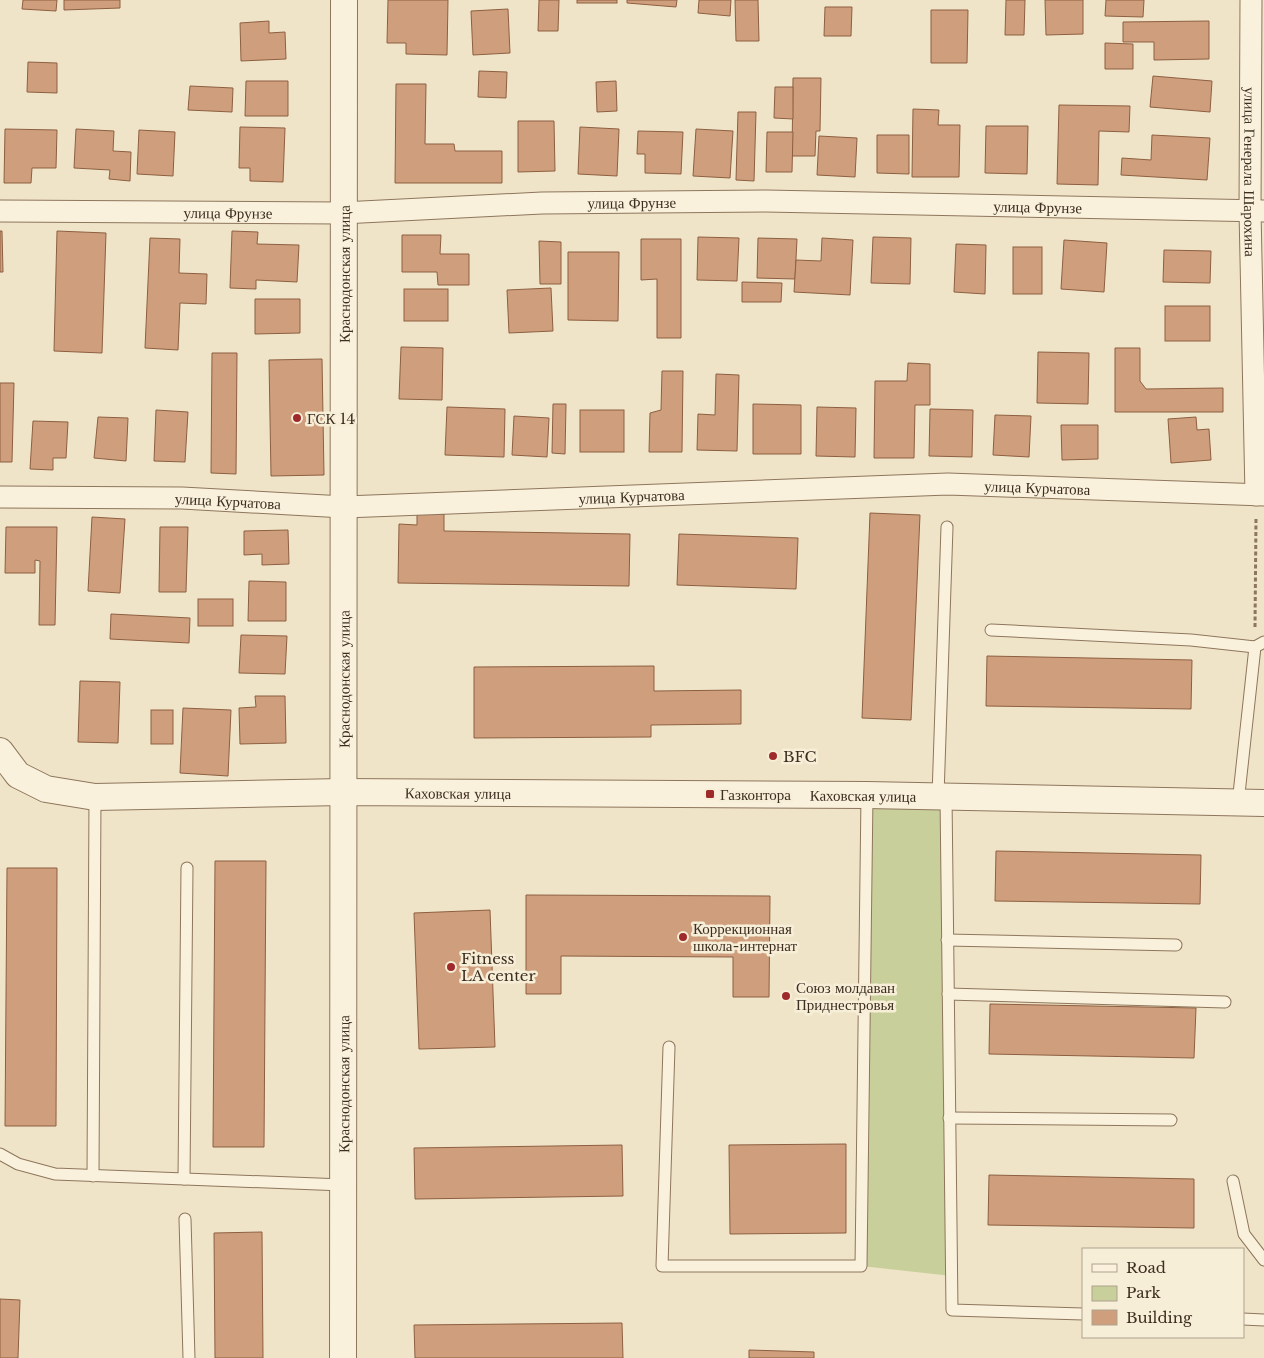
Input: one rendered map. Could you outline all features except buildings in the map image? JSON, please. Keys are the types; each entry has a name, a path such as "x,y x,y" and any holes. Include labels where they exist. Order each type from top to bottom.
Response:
{"street":[{"name":"Краснодонская улица","path":"343,1358 342,792 344,507 342,213 344,0"},
{"name":"улица Генерала Шарохина","path":"1251,0 1257,211 1260,495"},
{"name":"улица Фрунзе","path":"0,211 342,213 542,203 756,201 1257,211"},
{"name":"улица Курчатова","path":"0,497 182,498 344,507 948,484 1260,495"},
{"name":"Каховская улица","path":"0,752 18,775 46,789 95,797 342,792 867,795 1264,803"}],"lane":[{"path":"946,527 942,796 947,940 952,1310 1082,1314"},
{"path":"991,630 1260,644 1238,803"},
{"path":"669,1047 662,1266 861,1266 867,795"},
{"path":"93,1176 95,797"},
{"path":"184,1179 188,868"},
{"path":"947,940 1176,945"},
{"path":"948,994 1225,1002"},
{"path":"949,1118 1172,1120"},
{"path":"0,1154 18,1164 55,1174 343,1185"},
{"path":"1232,1181 1244,1234 1264,1260"},
{"path":"186,1219 189,1358"},
{"path":"1244,1319 1264,1320"}],"path":[{"path":"1260,495 1260,644"}],"green space":[{"path":"867,795 946,796 952,1276 861,1266"}],"place":[{"name":"ГСК 14","path":"297,418"},
{"name":"BFC","path":"773,756"},
{"name":"Газконтора","path":"710,794"},
{"name":"Коррекционная школа-интернат","path":"683,937"},
{"name":"Fitness LA center","path":"451,967"},
{"name":"Союз молдаван Приднестровья","path":"786,996"}]}
